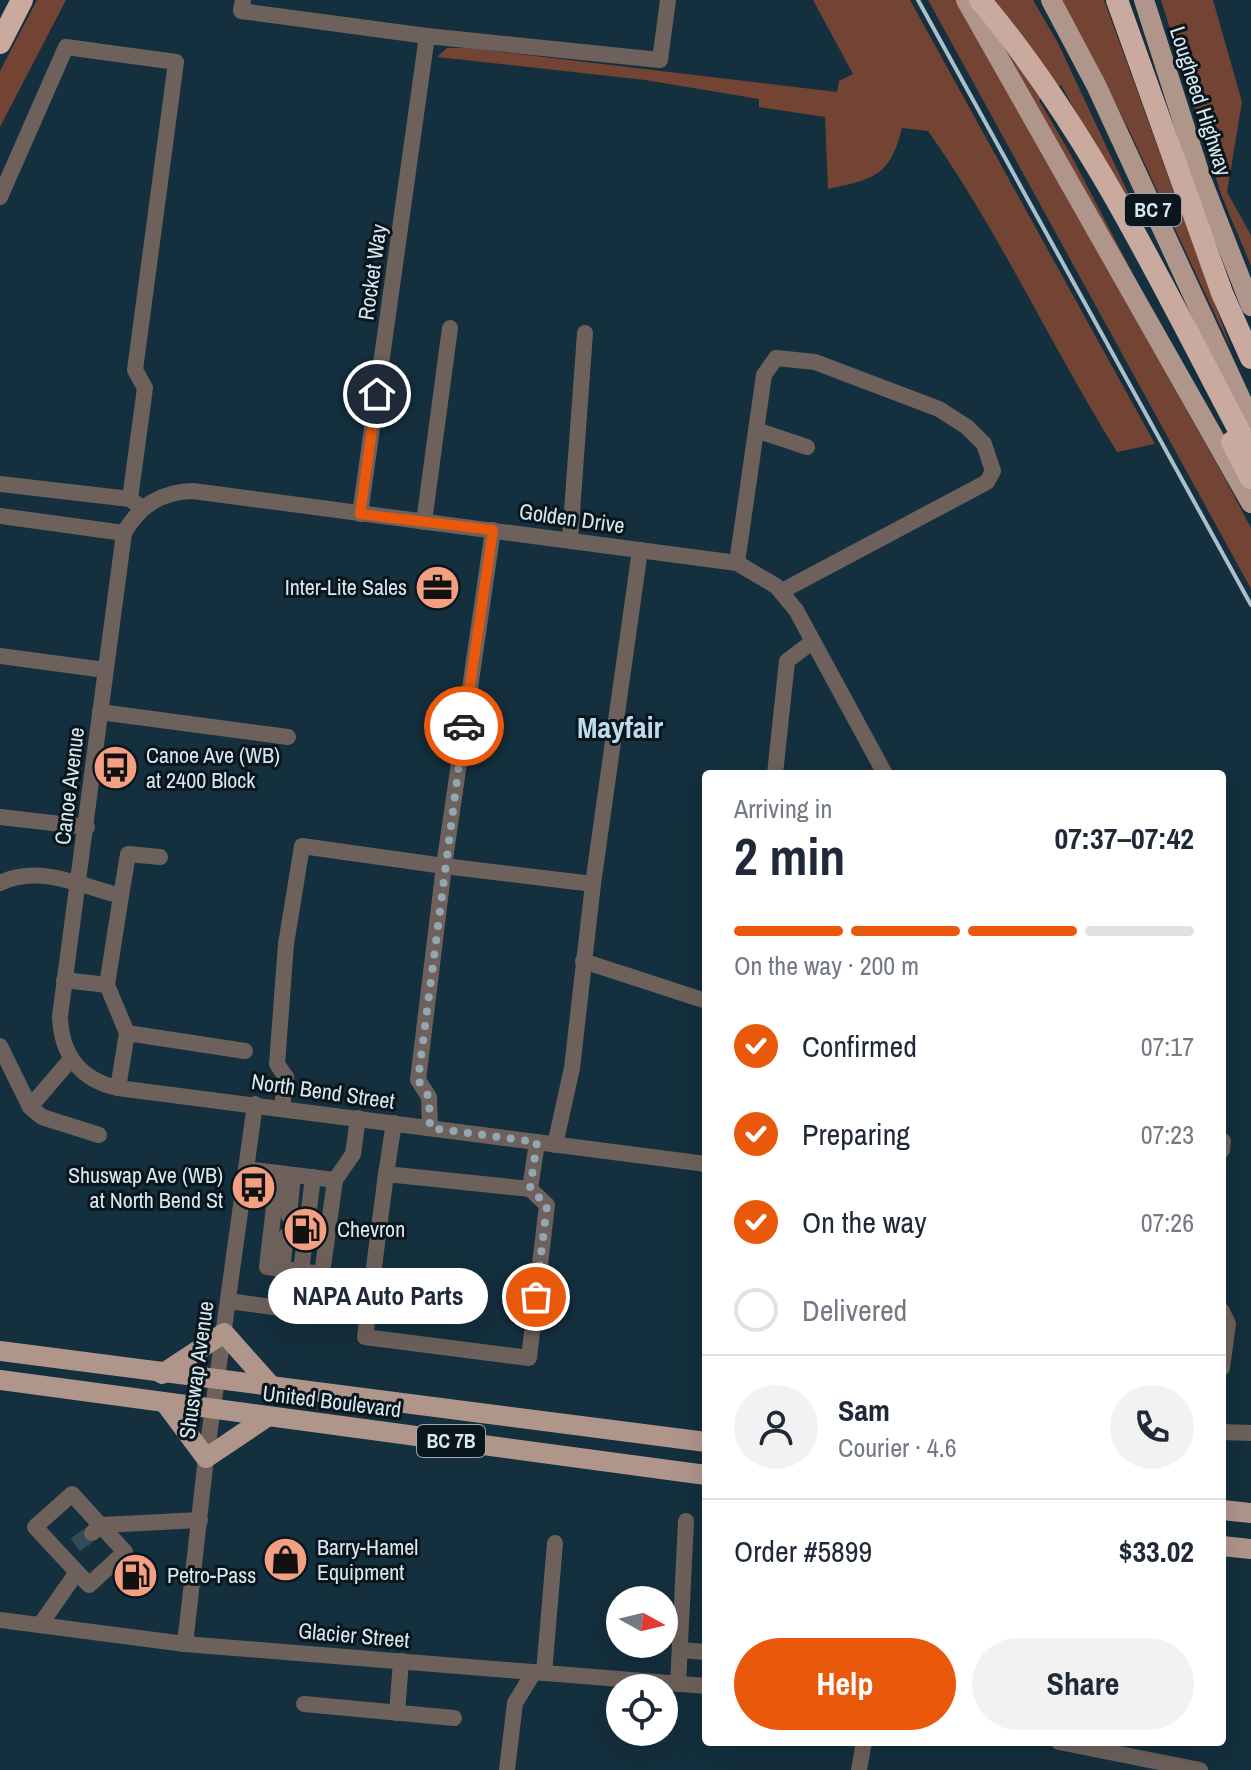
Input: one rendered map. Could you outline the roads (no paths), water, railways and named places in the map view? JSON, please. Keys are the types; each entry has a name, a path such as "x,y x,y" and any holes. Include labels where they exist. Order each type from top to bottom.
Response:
{"highway":[{"path":"0,43 22,0"},
{"path":"980,0 1057,100 1123,212 1251,453"},
{"path":"1117,0 1222,293 1251,358"},
{"path":"1057,100 1251,478"}],"main road":[{"path":"966,0 1251,503"},
{"name":"BC 7","path":"1051,0 1096,85 1251,421"},
{"name":"Lougheed Highway","path":"1144,0 1202,181 1251,306"},
{"path":"162,1374 224,1333 273,1388"},
{"name":"United Boulevard","path":"0,1351 216,1382 702,1442"},
{"name":"United Boulevard","path":"0,1380 702,1474"},
{"path":"165,1403 206,1458 267,1417"},
{"path":"1226,1510 1251,1513"},
{"path":"1226,1546 1251,1549"}],"street":[{"path":"243,0 241,11 427,36 660,60 668,0"},
{"name":"Rocket Way","path":"360,514 427,36"},
{"path":"0,197 66,47 176,62 135,370 145,388 136,504 0,484"},
{"path":"424,522 450,328"},
{"path":"570,539 585,333"},
{"path":"737,563 764,375 776,358 815,362 939,409 967,427 984,444 993,471 987,482 782,591"},
{"path":"756,430 807,447"},
{"name":"Golden Drive","path":"136,504 168,493 193,491 737,563 765,577 782,591 883,770"},
{"name":"Canoe Avenue","path":"76,1065 60,1028 64,980 87,827 124,533 136,504"},
{"path":"0,516 124,533"},
{"path":"430,1128 429,1097 418,1080 444,866 493,530"},
{"path":"555,1145 572,1068 593,884 640,550"},
{"path":"775,770 787,661 812,642"},
{"path":"0,656 105,670"},
{"path":"100,712 288,737"},
{"path":"0,817 87,827"},
{"path":"282,1107 286,1077 277,1064 286,944 302,846 593,884"},
{"path":"118,1088 127,1033 107,985 128,854 160,857"},
{"path":"0,883 19,873 77,882 121,896"},
{"path":"583,961 702,1000"},
{"path":"64,980 107,985"},
{"path":"127,1033 245,1051"},
{"path":"0,1046 30,1107 42,1117 99,1135"},
{"path":"30,1107 76,1065"},
{"name":"North Bend Street","path":"76,1065 97,1082 118,1088 702,1163"},
{"name":"Shuswap Avenue","path":"185,1644 206,1458 255,1104"},
{"path":"286,1174 267,1267 322,1274 335,1180 353,1154 358,1118"},
{"path":"386,1174 530,1189 547,1205 529,1358 365,1337 386,1174 394,1123"},
{"path":"530,1189 537,1142"},
{"path":"246,1169 335,1180"},
{"path":"286,1174 289,1216"},
{"path":"308,1218 313,1177"},
{"path":"228,1301 288,1309 292,1270 286,1236"},
{"path":"292,1270 305,1239"},
{"path":"1226,1432 1251,1433"},
{"path":"72,1494 97,1529 125,1552 89,1585 77,1572 69,1550 35,1527 72,1494"},
{"path":"97,1529 200,1520"},
{"path":"678,1684 686,1521"},
{"path":"507,1770 515,1703 539,1672 555,1543"},
{"path":"40,1625 77,1572"},
{"name":"Glacier Street","path":"0,1620 185,1644 606,1678"},
{"path":"680,1650 702,1652"},
{"path":"397,1713 401,1661"},
{"name":"Glacier Street","path":"678,1684 702,1686"},
{"path":"304,1704 454,1718"},
{"path":"859,1770 863,1746"},
{"path":"1079,1746 1200,1770"}],"tunnel":[{"path":"75,1545 92,1533"}],"railway":[{"path":"918,0 1251,605"}],"place":[{"name":"Inter-Lite Sales","path":"438,587"},
{"name":"Canoe Ave (WB) at 2400 Block","path":"115,768"},
{"name":"Shuswap Ave (WB) at North Bend St","path":"254,1188"},
{"name":"Chevron","path":"306,1229"},
{"name":"NAPA Auto Parts","path":"536,1297"},
{"name":"Barry-Hamel Equipment","path":"286,1560"},
{"name":"Petro-Pass","path":"136,1575"}],"district":[{"name":"Mayfair","path":"620,728"}]}
